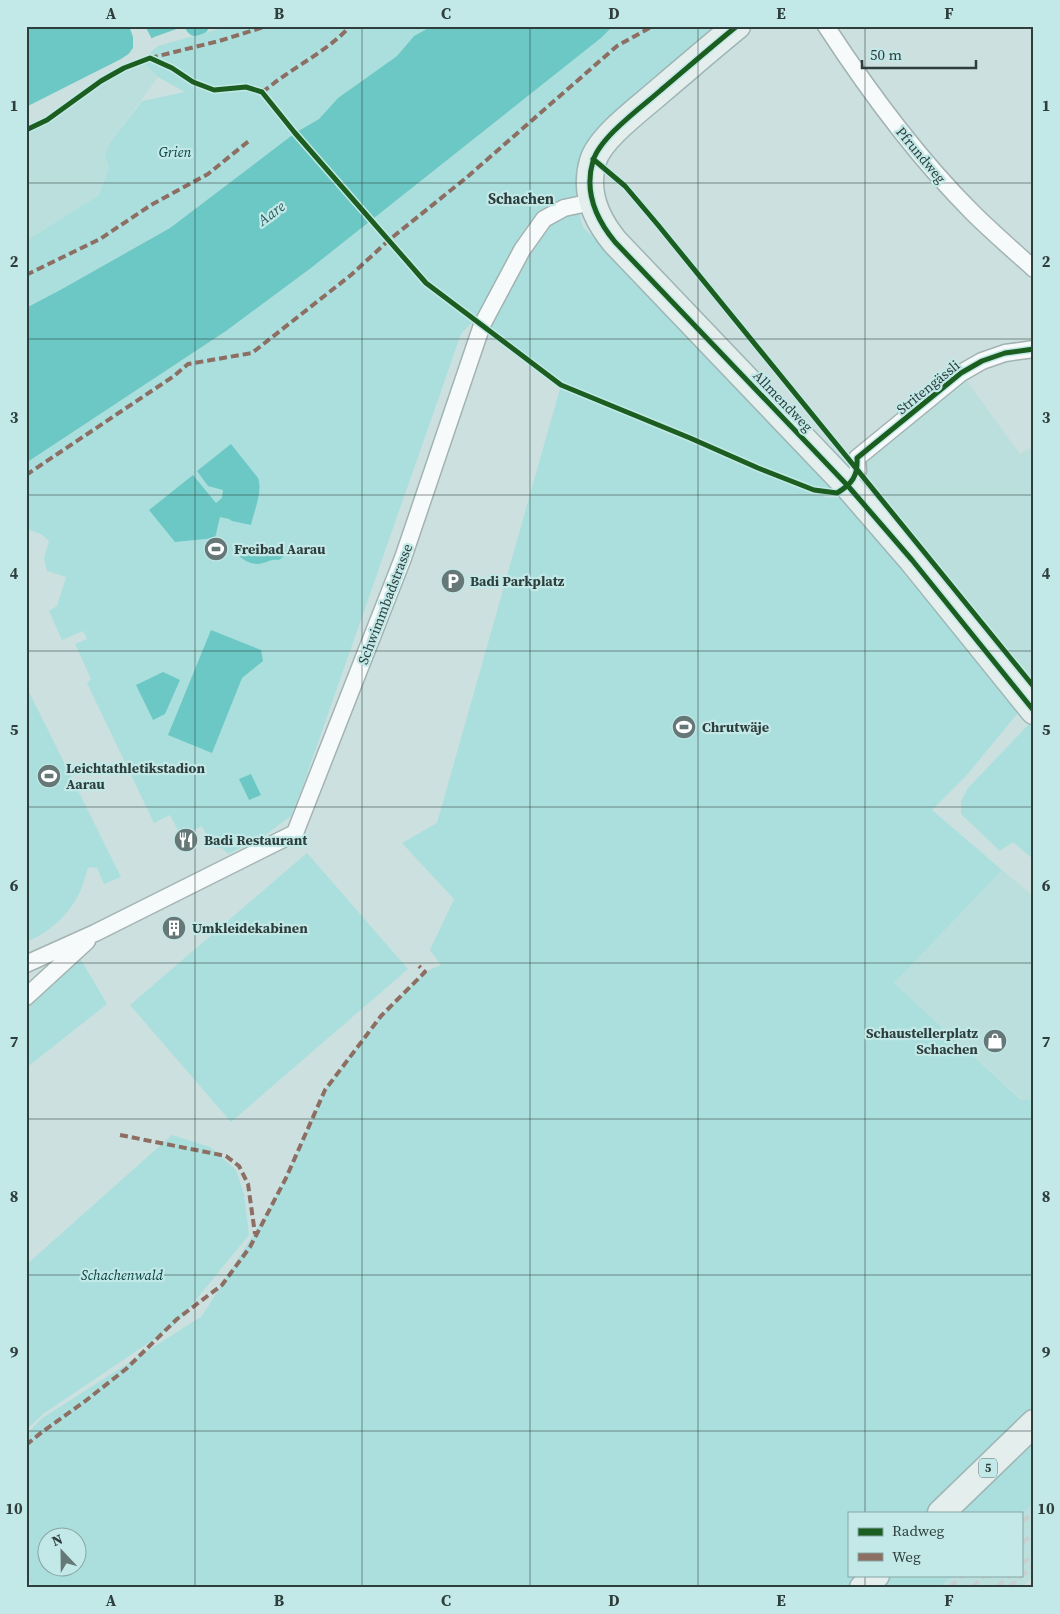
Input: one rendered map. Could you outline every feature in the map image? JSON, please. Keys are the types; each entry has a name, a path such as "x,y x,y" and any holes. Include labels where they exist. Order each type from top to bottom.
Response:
{"main road":[{"name":"Allmendweg","path":"737,26 626,120 602,146 593,159 590,175 592,202 604,229 615,242 851,468 912,560 1034,711"},
{"name":"5","path":"943,1512 1034,1423"},
{"path":"863,1588 875,1576"}],"street":[{"name":"Pfrundweg","path":"826,26 872,95 940,178 972,212 1034,269"},
{"name":"Schwimmbadstrasse","path":"26,964 96,933 296,833 403,558 482,325 522,250 544,219 564,208 592,202"},
{"name":"Stritengässli","path":"851,468 961,372 982,360 1005,353 1034,349"},
{"name":"Schwimmbadstrasse","path":"26,997 96,933"}],"shaded area":[{"path":"144,63 158,77 110,143 105,156 109,168 99,195 26,241 26,130 47,120 101,81 124,68"},
{"path":"961,373 1020,454 1031,448 1034,451 1034,462 1032,465 1034,468 1034,681 980,614 858,471 857,458"},
{"name":"Schaustellerplatz Schachen","path":"1002,870 1034,896 1034,1099 1022,1100 894,983"},
{"path":"1034,1503 1034,1576 1020,1588 939,1588 952,1576 1022,1576 1022,1513"}],"green space":[{"name":"Grien","path":"229,26 432,26 414,36 397,56 338,98 319,119 295,133 170,228 26,308 26,241 99,195 109,168 105,156 110,143 142,101 185,92 158,77 144,63 152,51 158,46"},
{"path":"613,26 726,26 577,173 577,200 583,227 691,337 837,493 822,497 844,498 1021,709 966,776 932,810 1002,870 894,983 1021,1100 1034,1099 1034,1411 928,1512 848,1512 848,1576 860,1576 848,1588 33,1588 26,1575 26,1435 41,1419 202,1316 267,1213 286,1178 325,1090 381,1016 425,972 441,965 430,950 454,899 402,843 437,823 561,385 474,320 461,334 291,816 264,836 228,854 222,848 213,847 202,826 185,834 179,832 170,815 154,823 87,683 91,679 75,644 87,639 83,631 62,640 49,611 57,606 66,577 47,571 44,558 49,541 41,534 26,529 26,463 226,331 311,268 601,38"},
{"name":"Leichtathletikstadion Aarau","path":"26,686 121,877 104,884 97,868 88,868 78,896 67,913 44,933 26,942"},
{"path":"1030,723 1034,728 1034,860 1013,842 1000,851 961,814 961,801 968,788"},
{"path":"307,853 408,969 231,1122 130,1005"},
{"path":"81,960 107,1004 26,1068 26,997"},
{"name":"Schachenwald","path":"172,1135 210,1147 236,1170 244,1194 249,1235 175,1325 43,1414 26,1430 26,1265"},
{"path":"1034,1434 1034,1503 1022,1513 953,1512"},
{"path":"886,1576 952,1576 939,1588 873,1588"}],"water":[{"path":"26,26 185,26 154,37 121,59 26,107"},
{"name":"Aare","path":"432,26 613,26 601,38 311,268 226,331 26,463 26,308 170,228 295,133 319,119 338,98 397,56 414,36"},
{"path":"231,444 258,478 259,495 251,525 220,517 215,538 175,542 149,510 193,475 216,503 222,498 223,490 208,486 197,471"},
{"path":"280,544 288,553 279,560 256,564 246,561 237,554 245,547 250,553 256,554"},
{"path":"211,630 261,650 263,661 242,678 212,753 168,735"},
{"path":"163,672 180,680 165,714 153,720 136,685"},
{"path":"251,774 261,795 249,800 239,779"}],"pier":[{"path":"129,26 145,26 153,41 125,59 133,48 133,37"}],"waterway":[{"path":"193,26 195,28 201,26"}],"railway":[{"path":"1022,1522 1034,1512"},
{"path":"1022,1543 1034,1533"},
{"path":"1022,1564 1034,1554"},
{"path":"1022,1576 1034,1565"},
{"path":"949,1588 962,1576"},
{"path":"971,1588 985,1576"},
{"path":"996,1588 1009,1576"},
{"path":"1008,1588 1022,1576"}],"marked path":[{"path":"150,58 219,41 267,26"},
{"path":"262,92 327,47 350,26"},
{"path":"26,475 174,376 188,364 252,353 351,275 389,240 466,178 617,46 653,26"},
{"path":"26,275 100,239 151,205 208,174 250,140"},
{"path":"26,1445 126,1369 177,1319 222,1285 250,1247 286,1178 325,1090 381,1016 425,972 419,966"},
{"path":"120,1135 226,1156 239,1166 248,1184 255,1234"}],"cycle path":[{"path":"737,26 633,114 604,142 593,161 591,172 591,194 597,214 615,242 848,486 912,560 1034,711"},
{"path":"26,130 47,120 101,81 124,68 150,58 172,68 193,82 214,90 246,87 262,92 295,133 426,283 561,385 814,490 837,493 847,486 855,475 857,458 961,373 982,361 1005,353 1034,349"},
{"path":"593,159 625,186 658,225 1034,687"}],"place":[{"name":"Freibad Aarau","path":"216,549"},
{"name":"Badi Parkplatz","path":"453,581"},
{"name":"Chrutwäje","path":"684,727"},
{"name":"Leichtathletikstadion Aarau","path":"49,776"},
{"name":"Badi Restaurant","path":"186,840"},
{"name":"Umkleidekabinen","path":"174,928"},
{"name":"Schaustellerplatz Schachen","path":"995,1041"}],"district":[{"name":"Schachen","path":"521,198"}]}
